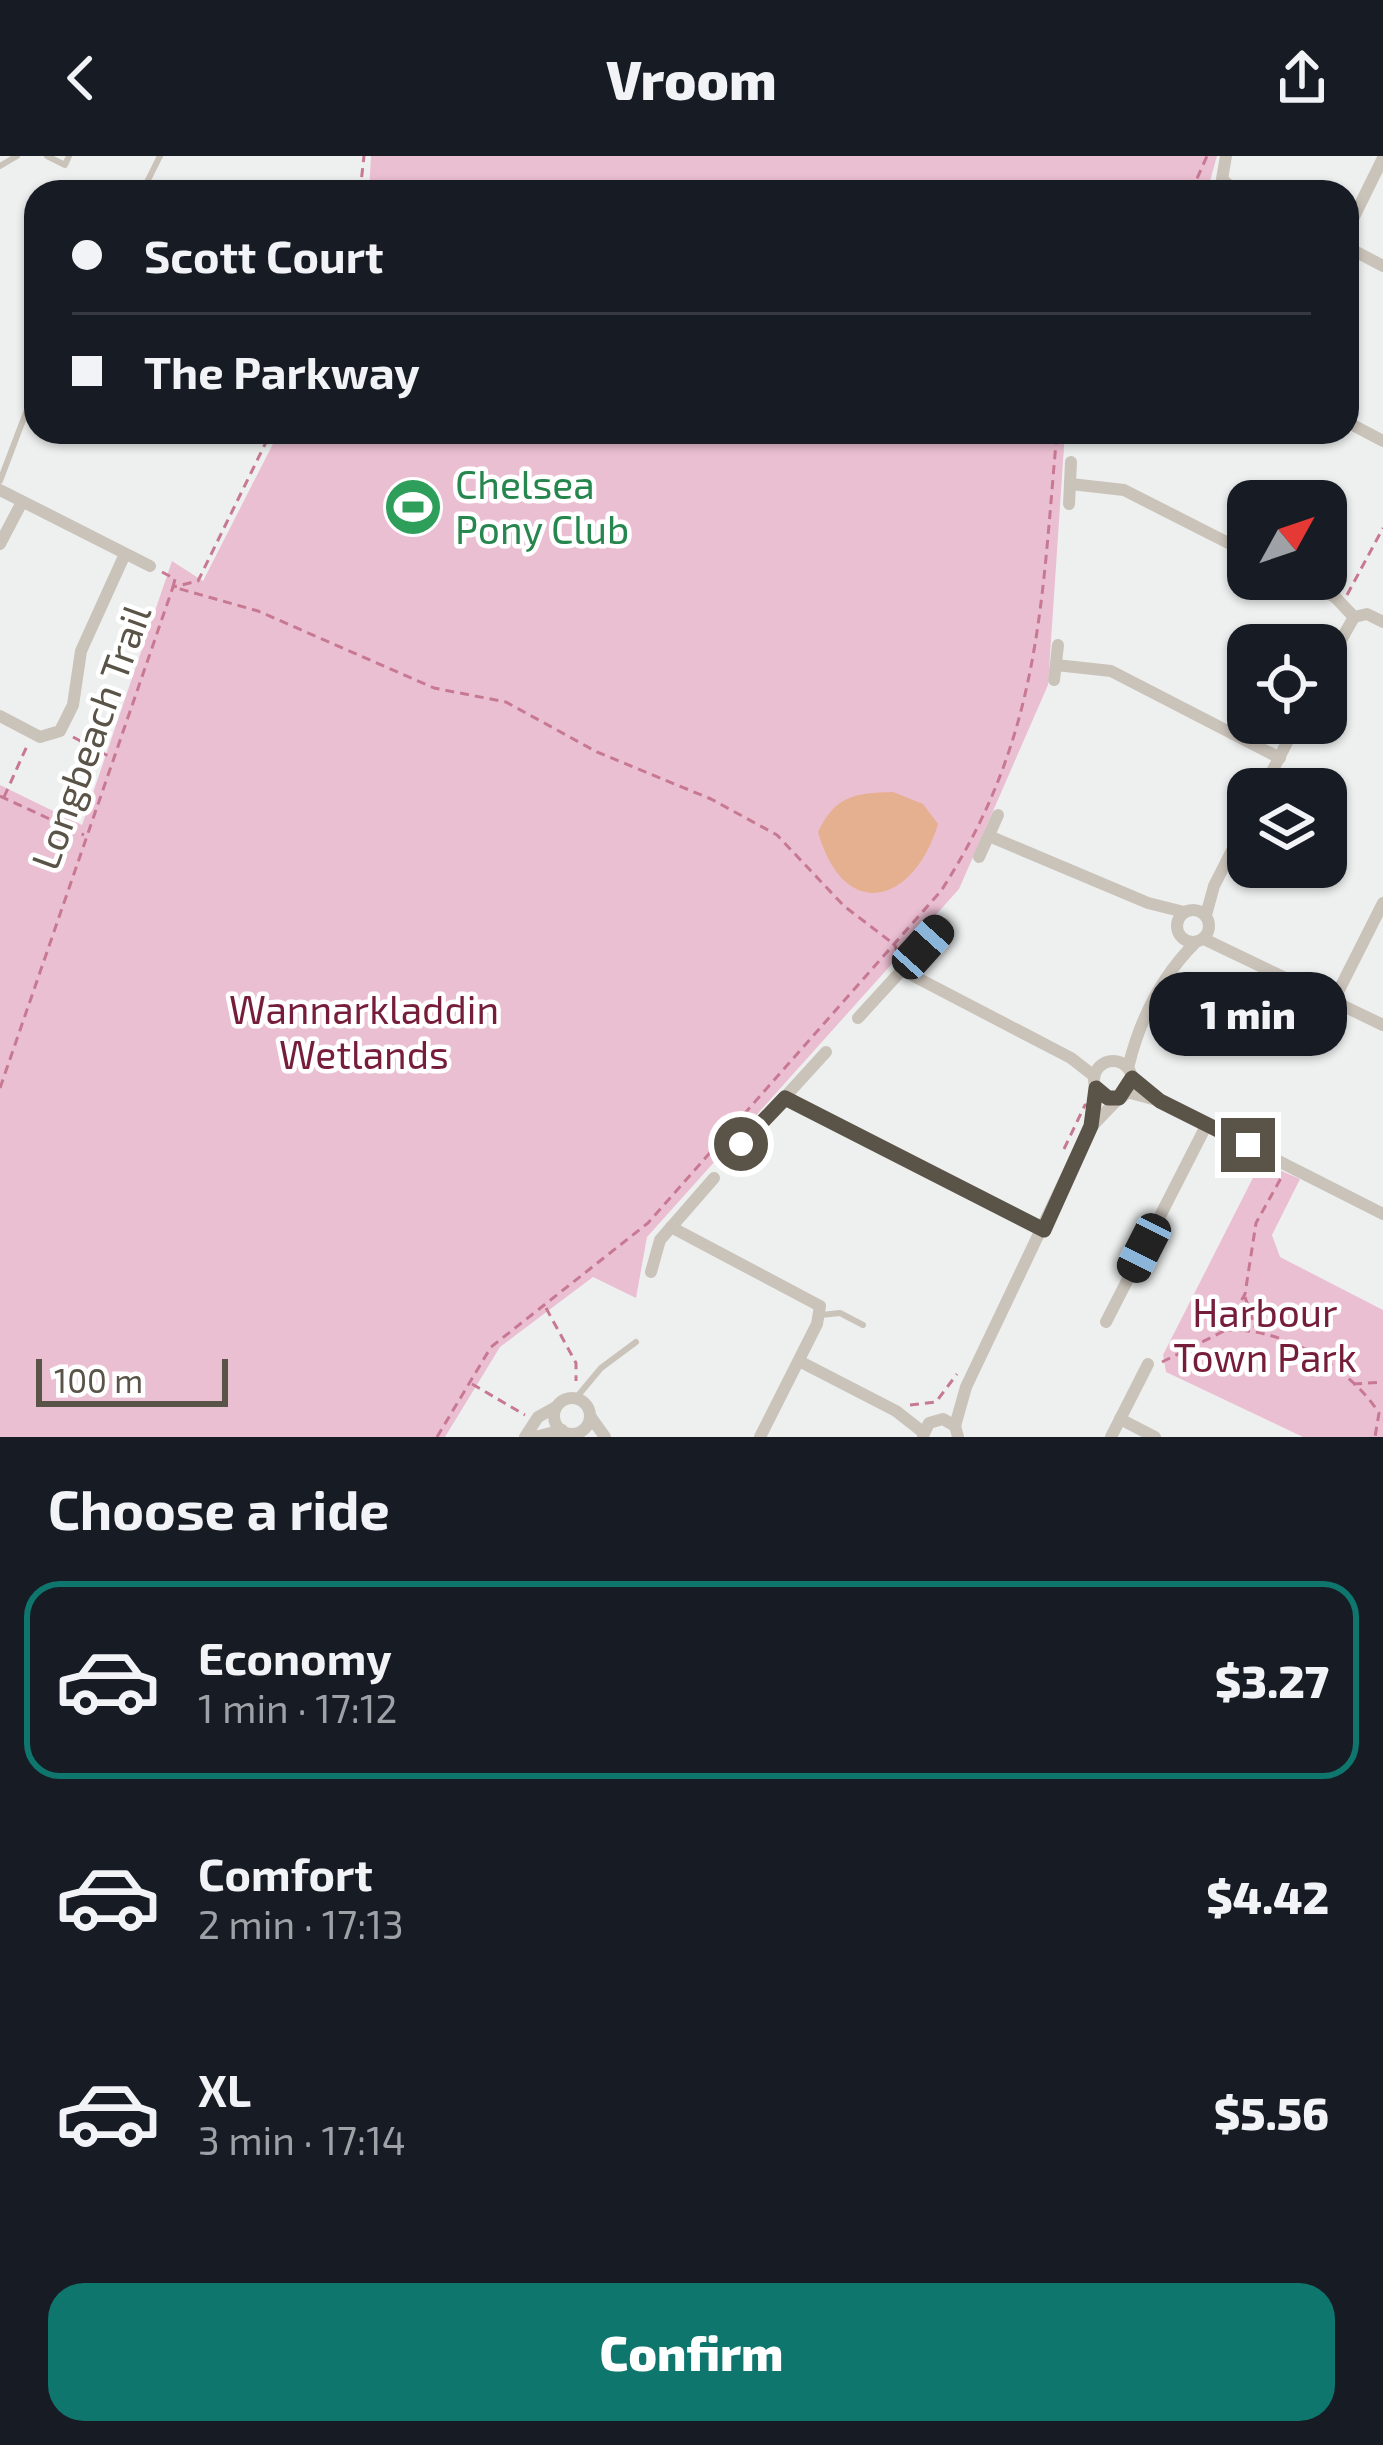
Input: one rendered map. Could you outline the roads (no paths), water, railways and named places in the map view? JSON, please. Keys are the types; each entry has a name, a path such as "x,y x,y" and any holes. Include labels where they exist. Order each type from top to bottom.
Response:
{"street":[{"path":"1359,207 1383,158"},
{"path":"1069,504 1072,462"},
{"path":"1071,484 1124,490 1227,542"},
{"path":"0,490 150,566"},
{"path":"0,544 22,502"},
{"path":"0,716 47,738 60,731 74,705 81,651 125,554"},
{"path":"1338,600 1354,616"},
{"path":"1354,616 1367,614 1383,622"},
{"path":"1347,629 1354,616"},
{"path":"1058,645 1055,672 1111,671 1280,758"},
{"path":"1275,768 1287,744"},
{"path":"980,857 998,814"},
{"path":"989,836 1199,924 1240,952 1383,1024"},
{"path":"902,1411 924,1435 966,1387 1091,1126 1101,1072 1136,1035 1199,924 1227,860"},
{"path":"1148,903 1178,930"},
{"path":"1334,1000 1383,903"},
{"path":"858,1018 944,924"},
{"path":"1178,930 1199,924"},
{"path":"1178,930 1199,924"},
{"path":"1170,971 1178,930"},
{"path":"902,970 1383,1214"},
{"path":"1091,1126 1126,1084 1136,1035"},
{"path":"741,1144 826,1052"},
{"path":"1101,1072 1108,1098 1126,1084"},
{"path":"785,1098 1044,1230"},
{"path":"1106,1322 1207,1124"},
{"path":"651,1272 658,1243 714,1178"},
{"path":"671,1227 812,1298 821,1315 760,1437"},
{"path":"800,1361 958,1434 966,1387"},
{"path":"1111,1437 1148,1364"},
{"path":"525,1437 538,1417 575,1392 605,1437"},
{"path":"556,1407 555,1422 570,1434"},
{"path":"535,1437 583,1430 590,1414"},
{"path":"1120,1419 1155,1437"}],"lane":[{"path":"0,166 16,156"},
{"path":"47,156 65,165 69,156"},
{"path":"0,481 24,418"},
{"path":"821,1315 838,1313 863,1325"},
{"path":"575,1392 636,1342"}],"place":[{"name":"Chelsea Pony Club","path":"413,507"}],"park label":[{"name":"Wannarkladdin Wetlands","path":"364,1032"},
{"name":"Harbour Town Park","path":"1265,1336"}]}
